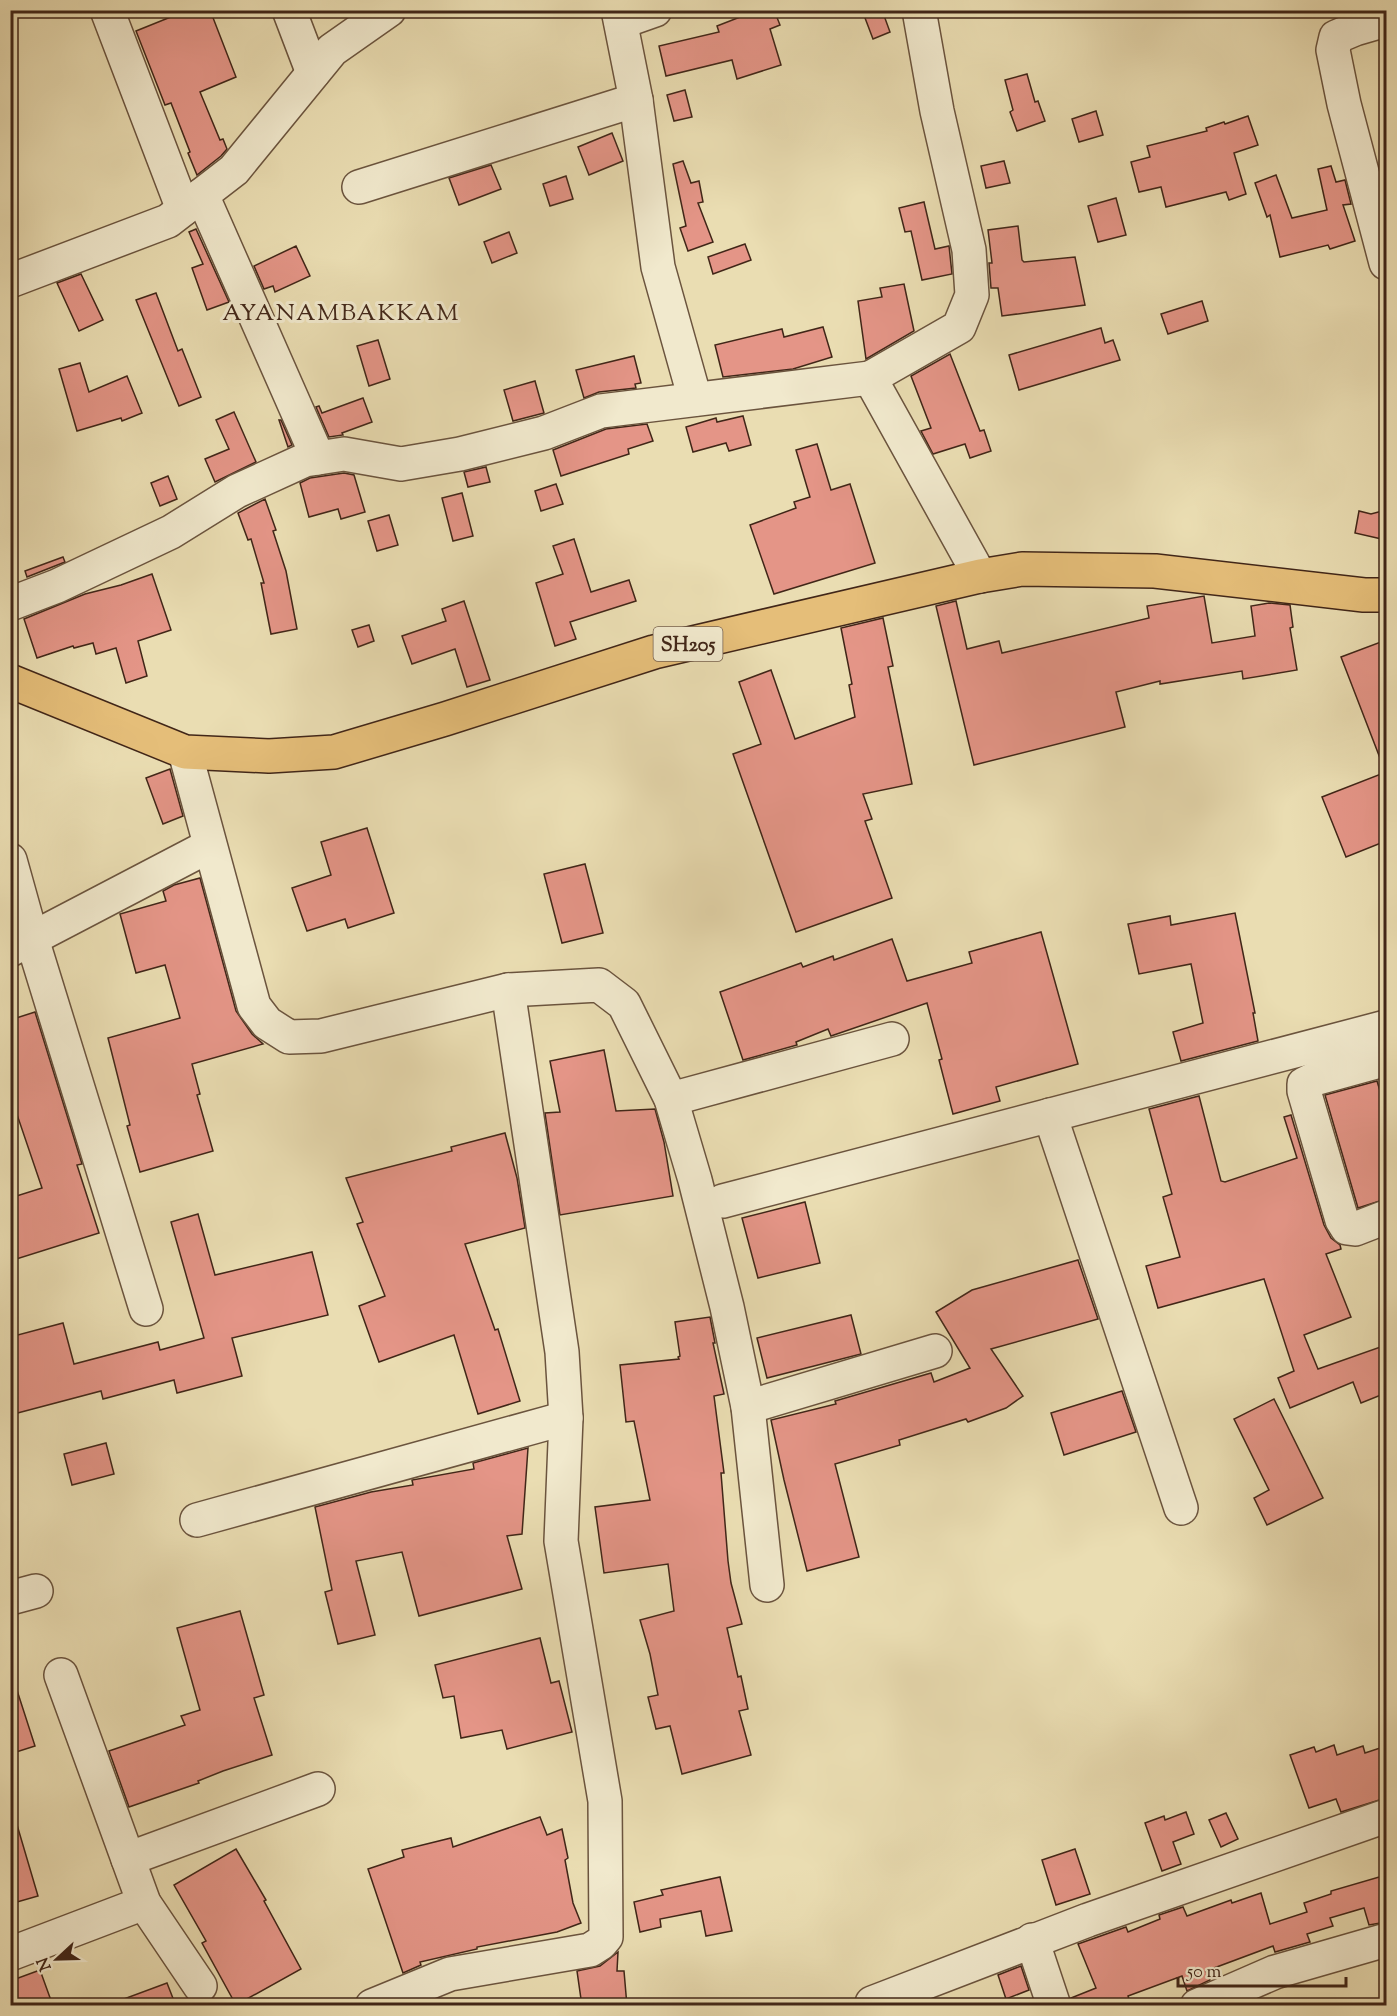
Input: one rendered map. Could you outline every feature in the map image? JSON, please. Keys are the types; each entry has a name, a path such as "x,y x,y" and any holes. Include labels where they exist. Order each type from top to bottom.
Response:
{"main road":[{"name":"SH205","path":"10,681 184,752 269,756 334,752 654,652 980,576 1022,569 1155,571 1364,595 1386,595"}],"street":[{"path":"107,10 193,202 318,458"},
{"path":"289,10 313,72"},
{"path":"11,280 168,221 234,170 332,50 389,10"},
{"path":"656,10 619,16 636,100 658,267 695,399"},
{"path":"10,604 57,586 171,532 237,491 305,460 344,454 401,464 460,454 544,433 602,411 870,378 958,327 972,295 969,250 937,111 919,10"},
{"path":"1386,20 1336,37 1333,50 1344,104 1386,263"},
{"path":"358,187 636,100"},
{"path":"870,378 980,576"},
{"path":"184,752 254,1006 267,1023 290,1037 321,1036 508,990 599,985 624,1004 670,1099 695,1180 727,1306 748,1407 767,1585"},
{"path":"21,945 209,846"},
{"path":"10,860 21,945 146,1310"},
{"path":"372,2006 450,1974 590,1950 606,1937 605,1801 561,1541 566,1418 562,1352 508,990"},
{"path":"723,1201 1386,1027"},
{"path":"670,1099 892,1039"},
{"path":"1385,1064 1314,1079 1304,1084 1304,1092 1342,1220 1347,1228 1355,1229 1386,1217"},
{"path":"1050,1115 1181,1508"},
{"path":"748,1407 936,1351"},
{"path":"197,1520 566,1418"},
{"path":"61,1675 144,1903 200,1986"},
{"path":"128,1859 318,1789"},
{"path":"872,2003 1032,1940 1386,1816"},
{"path":"10,1954 144,1903"},
{"path":"1032,1940 1054,2006"},
{"path":"1197,2006 1275,1972 1386,1940"}],"building":[{"path":"188,10 210,10 236,77 200,92 220,140 223,139 227,149 197,175 171,103 165,105 136,31"},
{"path":"758,10 774,10 780,25 770,29 781,65 737,79 732,60 666,76 659,46 719,32 717,26"},
{"path":"862,10 882,10 890,32 873,39"},
{"path":"1027,74 1035,102 1038,101 1045,121 1017,131 1010,112 1013,110 1005,80"},
{"path":"685,90 692,117 674,121 667,95"},
{"path":"1096,111 1103,135 1079,142 1072,119"},
{"path":"1248,116 1258,145 1234,153 1246,194 1229,200 1226,192 1166,207 1161,187 1139,192 1131,162 1150,157 1147,146 1207,131 1206,128"},
{"path":"612,133 623,161 589,175 578,147"},
{"path":"683,161 691,183 699,181 703,202 698,203 713,242 688,251 680,228 686,226 673,164"},
{"path":"1004,161 1010,183 986,188 981,166"},
{"path":"491,165 501,189 459,205 449,178"},
{"path":"1331,166 1336,182 1345,180 1351,204 1343,205 1355,241 1330,249 1328,245 1280,257 1270,215 1267,217 1255,183 1276,175 1292,218 1327,210 1318,169"},
{"path":"566,176 573,199 550,206 543,184"},
{"path":"1116,198 1126,235 1098,242 1088,206"},
{"path":"924,202 935,249 949,246 952,274 922,280 911,231 905,232 899,208"},
{"path":"1018,226 1024,262 1075,257 1085,305 1002,316 998,288 991,288 989,263 992,263 988,230"},
{"path":"196,229 229,302 207,310 192,268 203,264 189,232"},
{"path":"509,232 517,253 492,263 484,242"},
{"path":"745,244 751,260 713,274 708,257"},
{"path":"296,246 310,276 275,292 273,286 264,289 254,266"},
{"path":"81,274 103,320 79,331 57,283"},
{"path":"904,284 914,331 866,359 858,301 882,297 880,288"},
{"path":"156,293 178,351 182,349 201,397 179,406 136,300"},
{"path":"1202,301 1208,321 1168,334 1161,314"},
{"path":"823,327 832,357 793,369 723,377 715,345 782,329 784,337"},
{"path":"1101,328 1105,343 1113,340 1120,360 1019,390 1009,355"},
{"path":"378,340 390,379 369,386 357,346"},
{"path":"950,354 980,431 984,430 991,451 970,458 965,444 933,454 921,431 931,428 911,376"},
{"path":"634,356 641,383 635,384 636,388 599,392 584,398 576,370"},
{"path":"80,363 89,392 127,376 142,413 122,421 121,418 77,431 59,369"},
{"path":"535,381 544,413 513,421 504,390"},
{"path":"363,398 372,422 342,433 343,435 329,437 316,407 319,406 322,413"},
{"path":"234,412 256,462 215,482 205,459 229,449 216,420"},
{"path":"743,416 751,445 729,451 726,443 693,452 686,427 716,418 717,422"},
{"path":"279,420 292,445 288,447"},
{"path":"647,424 653,441 628,449 629,454 561,476 553,450 606,429"},
{"path":"817,444 831,490 850,484 875,563 774,594 750,525 796,508 794,502 810,497 796,450"},
{"path":"486,467 490,482 468,487 464,472"},
{"path":"344,473 354,475 365,512 341,519 338,509 309,517 300,483 310,478"},
{"path":"168,476 177,499 160,506 151,483"},
{"path":"556,484 563,504 541,511 535,491"},
{"path":"462,493 473,536 453,541 442,498"},
{"path":"265,499 276,530 273,531 286,571 297,629 271,634 261,583 264,583 251,539 248,540 238,513"},
{"path":"1386,510 1386,540 1355,533 1359,511 1371,514"},
{"path":"389,515 398,545 377,551 368,521"},
{"path":"574,539 591,592 629,580 636,601 570,622 576,639 555,646 536,583 563,574 553,546"},
{"path":"63,557 65,562 27,577 25,571"},
{"path":"152,574 171,630 138,641 147,676 126,683 116,648 96,654 93,643 74,648 73,646 37,658 24,619 85,594"},
{"path":"1204,596 1212,643 1255,636 1251,606 1269,603 1290,605 1293,627 1290,628 1297,670 1243,679 1242,671 1160,684 1160,681 1116,692 1125,727 974,765 936,606 956,601 967,649 999,641 1002,653 1149,618 1147,606"},
{"path":"464,601 490,680 467,687 455,649 412,664 402,636 446,621 442,609"},
{"path":"883,618 893,666 888,667 912,784 863,794 872,819 865,821 892,898 796,932 733,754 761,744 739,682 771,670 795,739 855,717 849,685 852,684 841,628"},
{"path":"369,625 374,641 358,647 352,630"},
{"path":"1386,640 1386,771 1385,771 1341,657"},
{"path":"170,769 183,816 163,824 146,778"},
{"path":"1386,772 1386,841 1346,857 1322,797"},
{"path":"367,828 394,913 348,928 345,919 307,931 292,888 331,875 321,842"},
{"path":"585,864 603,933 562,943 544,874"},
{"path":"200,878 236,1011 252,1034 263,1044 192,1064 200,1094 197,1095 213,1151 140,1172 127,1126 130,1125 108,1038 180,1018 165,965 136,973 120,914 166,901 163,891 174,885"},
{"path":"1235,913 1255,1013 1253,1013 1258,1041 1181,1061 1173,1032 1203,1023 1191,964 1139,974 1128,924 1170,916 1171,925"},
{"path":"1041,932 1078,1064 996,1087 1000,1101 953,1114 939,1060 942,1059 927,1003 831,1036 828,1029 796,1042 797,1045 743,1060 720,992 801,963 803,967 833,956 834,960 892,939 907,981 972,963 969,952"},
{"path":"35,1012 82,1164 77,1165 99,1233 10,1261 10,1198 42,1188 10,1094 10,1020"},
{"path":"604,1050 616,1111 655,1109 664,1142 673,1196 560,1215 545,1113 560,1112 550,1061"},
{"path":"1377,1081 1386,1111 1386,1199 1358,1208 1325,1095"},
{"path":"1199,1096 1221,1181 1225,1182 1297,1158 1284,1117 1291,1115 1324,1225 1331,1238 1340,1245 1341,1249 1326,1254 1351,1317 1304,1335 1318,1369 1386,1345 1386,1393 1361,1403 1353,1382 1290,1408 1278,1378 1294,1371 1264,1279 1158,1308 1146,1266 1180,1257 1163,1197 1172,1194 1149,1109"},
{"path":"505,1133 517,1178 525,1228 465,1244 495,1330 498,1329 520,1401 478,1414 454,1335 379,1362 359,1306 385,1296 357,1224 363,1222 346,1178 452,1151 451,1147"},
{"path":"805,1202 820,1263 758,1278 742,1218"},
{"path":"198,1214 215,1275 312,1252 328,1315 232,1338 242,1376 177,1393 174,1380 103,1399 101,1391 10,1415 10,1337 63,1323 74,1364 158,1342 160,1350 204,1338 171,1222"},
{"path":"1078,1260 1098,1319 991,1349 1023,1396 1006,1408 968,1422 966,1419 899,1440 900,1445 835,1464 859,1557 807,1571 771,1420 836,1404 835,1401 931,1373 934,1382 970,1368 936,1312 972,1290"},
{"path":"851,1315 861,1354 767,1378 757,1338"},
{"path":"710,1317 724,1394 714,1396 724,1473 721,1473 728,1561 731,1583 742,1624 727,1628 748,1709 739,1711 751,1755 682,1774 670,1726 656,1729 648,1697 658,1695 640,1620 674,1611 668,1564 604,1573 595,1507 650,1500 634,1421 626,1422 620,1365 679,1359 675,1322"},
{"path":"1122,1391 1136,1432 1064,1455 1051,1413"},
{"path":"1274,1399 1323,1498 1267,1525 1254,1498 1269,1490 1234,1419"},
{"path":"106,1443 114,1474 72,1485 64,1454"},
{"path":"528,1448 522,1534 507,1536 522,1589 419,1616 402,1552 356,1561 375,1635 338,1644 325,1592 332,1590 315,1507 371,1492 413,1485 412,1480 474,1469 473,1463"},
{"path":"240,1611 264,1695 254,1698 272,1755 129,1807 109,1751 185,1725 181,1716 200,1710 177,1628"},
{"path":"540,1638 551,1683 559,1681 572,1732 507,1749 502,1730 461,1738 454,1696 443,1698 435,1665"},
{"path":"14,1681 35,1746 10,1754 10,1682"},
{"path":"1334,1745 1337,1755 1363,1746 1365,1753 1386,1746 1386,1798 1341,1812 1336,1799 1309,1808 1290,1755 1314,1747 1316,1752"},
{"path":"1186,1812 1194,1834 1173,1842 1181,1864 1162,1871 1145,1823 1164,1816 1165,1820"},
{"path":"1226,1813 1238,1839 1221,1847 1209,1820"},
{"path":"540,1817 547,1835 562,1829 573,1903 581,1923 557,1932 477,1947 477,1949 420,1962 421,1965 403,1973 368,1869 404,1857 402,1850 451,1838 453,1847"},
{"path":"10,1818 15,1818 38,1896 10,1904"},
{"path":"236,1849 266,1900 264,1901 301,1969 236,2005 202,1943 206,1941 174,1885"},
{"path":"1075,1849 1090,1894 1056,1905 1042,1860"},
{"path":"1386,1875 1386,1922 1369,1925 1364,1908 1330,1918 1333,1926 1307,1934 1310,1942 1275,1952 1273,1946 1206,1971 1210,1980 1187,1991 1182,1976 1128,1996 1131,2006 1072,2006 1071,1998 1096,1988 1078,1944 1126,1927 1128,1932 1160,1919 1159,1915 1183,1907 1187,1916 1231,1900 1232,1903 1261,1893 1270,1924 1307,1912 1304,1903 1331,1894 1331,1891"},
{"path":"720,1877 732,1931 706,1936 701,1911 660,1919 661,1927 640,1932 634,1902 663,1895 661,1890"},
{"path":"618,1952 617,1971 624,1971 627,2006 582,2006 577,1971 600,1966"},
{"path":"1021,1966 1029,1990 1006,1999 998,1975"},
{"path":"40,1970 53,2006 10,2006 10,1981"},
{"path":"167,1983 176,2006 113,2006 113,2003"}],"district":[{"name":"AYANAMBAKKAM","path":"341,312"}]}
